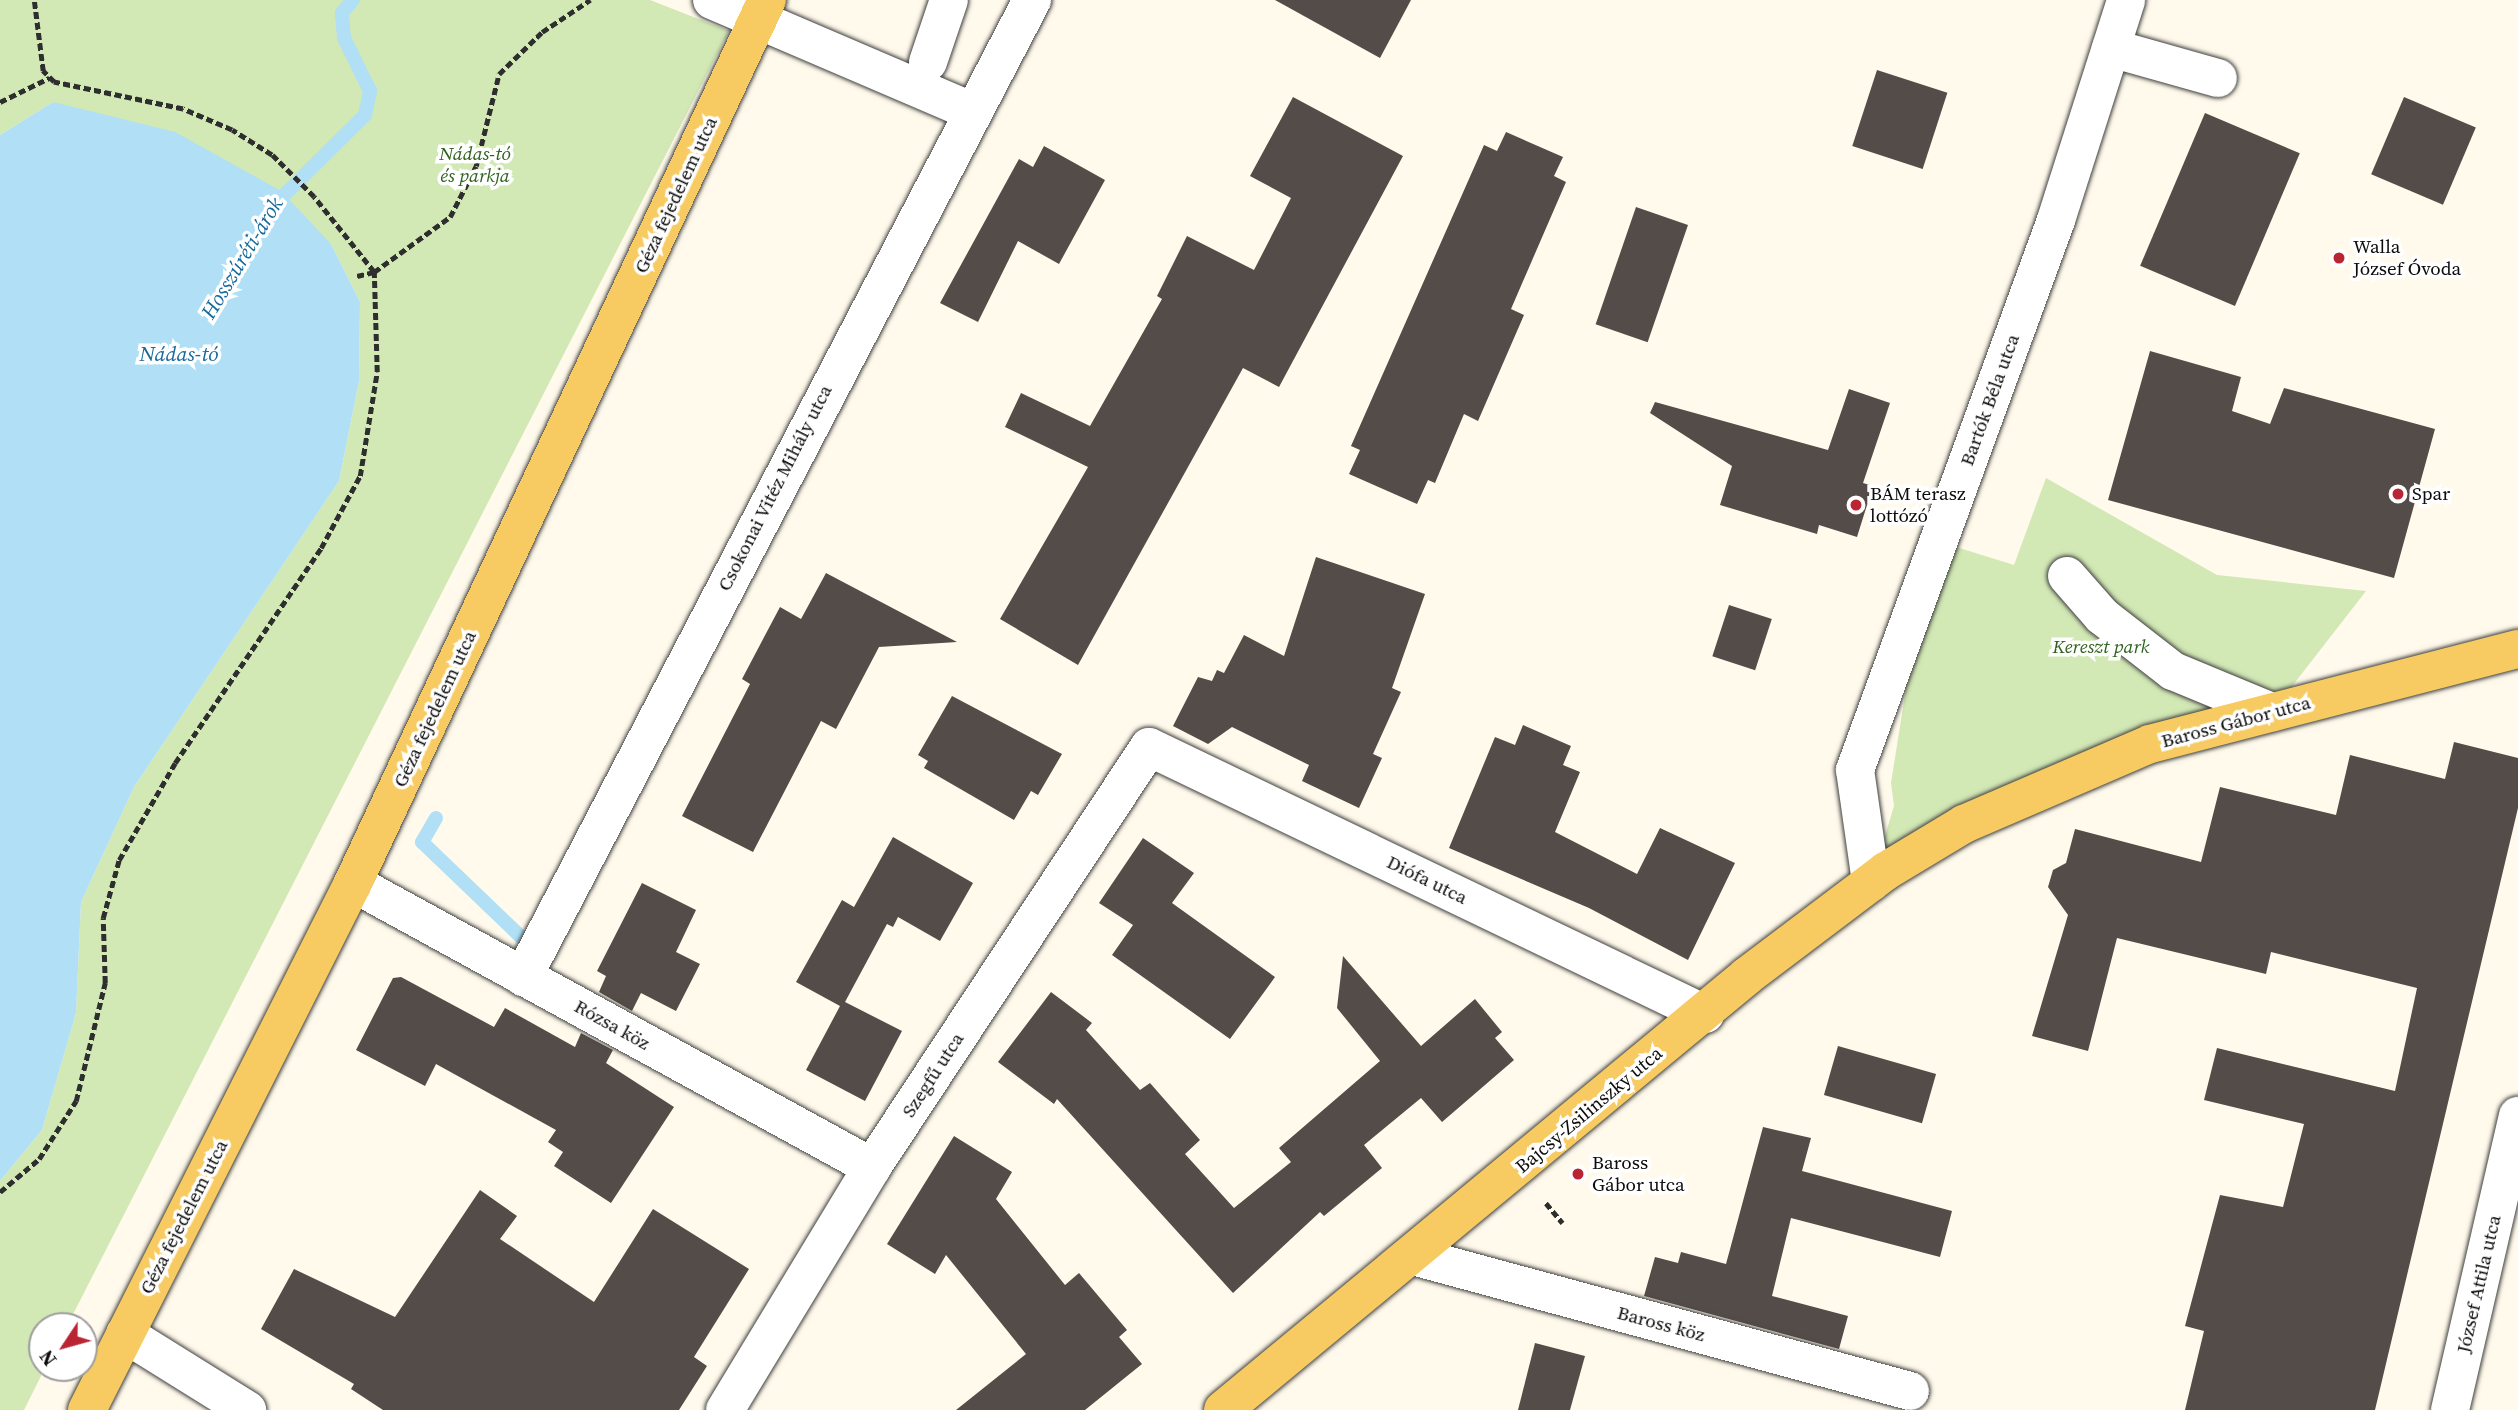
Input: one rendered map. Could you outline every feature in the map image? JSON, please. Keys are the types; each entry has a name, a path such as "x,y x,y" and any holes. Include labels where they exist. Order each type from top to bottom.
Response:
{"main road":[{"name":"Géza fejedelem utca","path":"88,1410 353,883 763,10"},
{"name":"Baross Gábor utca","path":"1964,824 2150,744 2518,649"},
{"name":"Bajcsy-Zsilinszky utca","path":"1223,1410 1704,1014 1871,882 1964,824"}],"street":[{"path":"712,0 763,10 969,110"},
{"path":"928,62 949,0"},
{"name":"Csokonai Vitéz Mihály utca","path":"523,977 969,110 1032,0"},
{"name":"Bartók Béla utca","path":"1871,882 1855,770 2056,220 2126,0"},
{"path":"2111,48 2218,78"},
{"path":"2067,576 2102,616 2173,671 2272,712"},
{"name":"Diófa utca","path":"1149,747 1704,1014"},
{"name":"Szegfű utca","path":"725,1410 872,1167 1149,747"},
{"name":"Rózsa köz","path":"353,883 872,1167"},
{"name":"József Attila utca","path":"2450,1410 2513,1163 2518,1116"},
{"name":"Baross köz","path":"1413,1256 1910,1391"},
{"path":"125,1334 247,1410"}],"path":[{"path":"0,1192 58,1136 80,1089 105,983 108,887 131,834 321,548 360,476 377,372 374,272 314,197 272,155 183,109 50,78 43,71 34,0"},
{"path":"357,276 374,272 450,217 476,166 499,74 542,32 590,0"},
{"path":"0,102 50,78"},
{"path":"1538,1194 1563,1223"}],"green space":[{"name":"Nádas-tó és parkja","path":"0,0 650,0 729,31 74,1312 28,1312 28,1382 38,1382 24,1410 0,1410 0,1181 42,1130 76,1013 81,902 134,787 339,481 359,381 360,302 331,244 53,102 0,135"},
{"name":"Kereszt park","path":"2046,478 2217,575 2366,591 2272,712 1871,882 1894,806 1891,783 1922,588 1940,542 2014,565"}],"water":[{"name":"Nádas-tó","path":"53,102 175,132 281,191 331,244 360,302 359,381 339,481 134,787 81,902 76,1013 42,1130 0,1181 0,135"}],"building":[{"path":"1275,0 1411,0 1380,58"},
{"path":"1877,70 1947,93 1923,169 1852,146"},
{"path":"1293,97 1403,156 1279,387 1243,368 1078,665 1000,619 1088,467 1005,427 1021,393 1090,426 1162,299 1157,296 1187,236 1254,270 1291,198 1250,176"},
{"path":"2404,97 2476,127 2443,205 2371,174"},
{"path":"2205,113 2300,153 2235,306 2140,266"},
{"path":"1506,132 1563,157 1554,176 1566,182 1511,309 1524,315 1478,421 1464,414 1435,483 1428,480 1417,504 1349,474 1360,450 1351,446 1484,145 1497,151"},
{"path":"1044,146 1105,180 1059,264 1018,241 978,322 940,303 1019,159 1033,167"},
{"path":"1636,207 1688,225 1648,342 1596,324"},
{"path":"2150,351 2241,377 2232,411 2270,424 2284,388 2435,429 2394,578 2108,500"},
{"path":"1849,389 1890,403 1863,483 1873,486 1857,537 1819,525 1817,534 1720,505 1732,466 1650,413 1655,402 1828,450"},
{"path":"1316,557 1425,594 1392,688 1401,692 1373,754 1382,758 1359,808 1302,781 1309,765 1232,727 1208,744 1173,726 1198,677 1212,681 1217,670 1224,673 1244,635 1284,656"},
{"path":"826,573 957,642 879,647 836,729 821,721 753,852 682,816 750,684 742,679 780,607 801,619"},
{"path":"1729,605 1772,619 1755,670 1712,656"},
{"path":"952,696 1062,754 1038,795 1031,791 1014,820 924,768 928,761 918,755"},
{"path":"1523,725 1571,746 1563,765 1580,772 1555,832 1637,874 1660,828 1735,863 1688,960 1589,908 1449,848 1495,737 1515,745"},
{"path":"2454,742 2518,758 2518,808 2375,1410 2185,1410 2204,1331 2185,1326 2220,1195 2283,1207 2304,1124 2204,1100 2217,1048 2395,1091 2417,988 2271,952 2266,974 2117,938 2088,1051 2032,1036 2068,915 2048,887 2053,870 2066,863 2075,829 2201,862 2220,787 2336,815 2350,755 2445,779"},
{"path":"893,837 973,883 940,941 898,917 893,927 887,924 845,1002 902,1031 865,1101 806,1070 840,1006 796,982 842,900 854,907"},
{"path":"1143,838 1194,873 1172,903 1275,977 1230,1039 1112,955 1133,925 1099,903"},
{"path":"642,883 696,910 676,952 700,964 676,1011 641,993 632,1011 599,992 606,976 597,971"},
{"path":"1343,956 1421,1046 1475,999 1502,1032 1495,1038 1514,1060 1442,1122 1421,1098 1364,1145 1382,1168 1324,1216 1320,1212 1233,1293 1057,1099 1054,1104 998,1062 1051,992 1092,1023 1086,1030 1140,1090 1150,1083 1200,1140 1185,1154 1234,1208 1291,1162 1279,1148 1380,1061 1337,1008"},
{"path":"401,977 494,1027 505,1008 575,1047 581,1033 613,1050 606,1063 674,1107 611,1203 554,1166 563,1152 548,1142 556,1130 436,1064 425,1086 356,1050 393,978"},
{"path":"1838,1046 1936,1074 1922,1123 1824,1095"},
{"path":"1763,1127 1811,1138 1802,1171 1952,1211 1940,1257 1791,1218 1772,1296 1848,1316 1839,1349 1644,1296 1655,1257 1678,1263 1681,1252 1726,1264"},
{"path":"954,1136 1012,1172 996,1199 1065,1285 1079,1273 1127,1330 1119,1337 1142,1364 1085,1410 956,1410 1026,1354 946,1255 935,1274 887,1244"},
{"path":"480,1190 517,1216 500,1239 594,1302 653,1209 749,1269 694,1357 707,1366 679,1410 383,1410 351,1389 354,1384 261,1329 294,1269 395,1317"},
{"path":"1535,1343 1585,1356 1570,1410 1518,1410"}],"waterway":[{"name":"Hosszúréti-árok","path":"272,207 365,115 370,91 344,38 342,13 353,0"},
{"path":"436,818 422,842 521,937"}],"place":[{"name":"Walla József Óvoda","path":"2339,258"},
{"name":"Spar","path":"2398,494"},
{"name":"BÁM terasz lottózó","path":"1856,505"},
{"name":"Baross Gábor utca","path":"1578,1174"}]}
